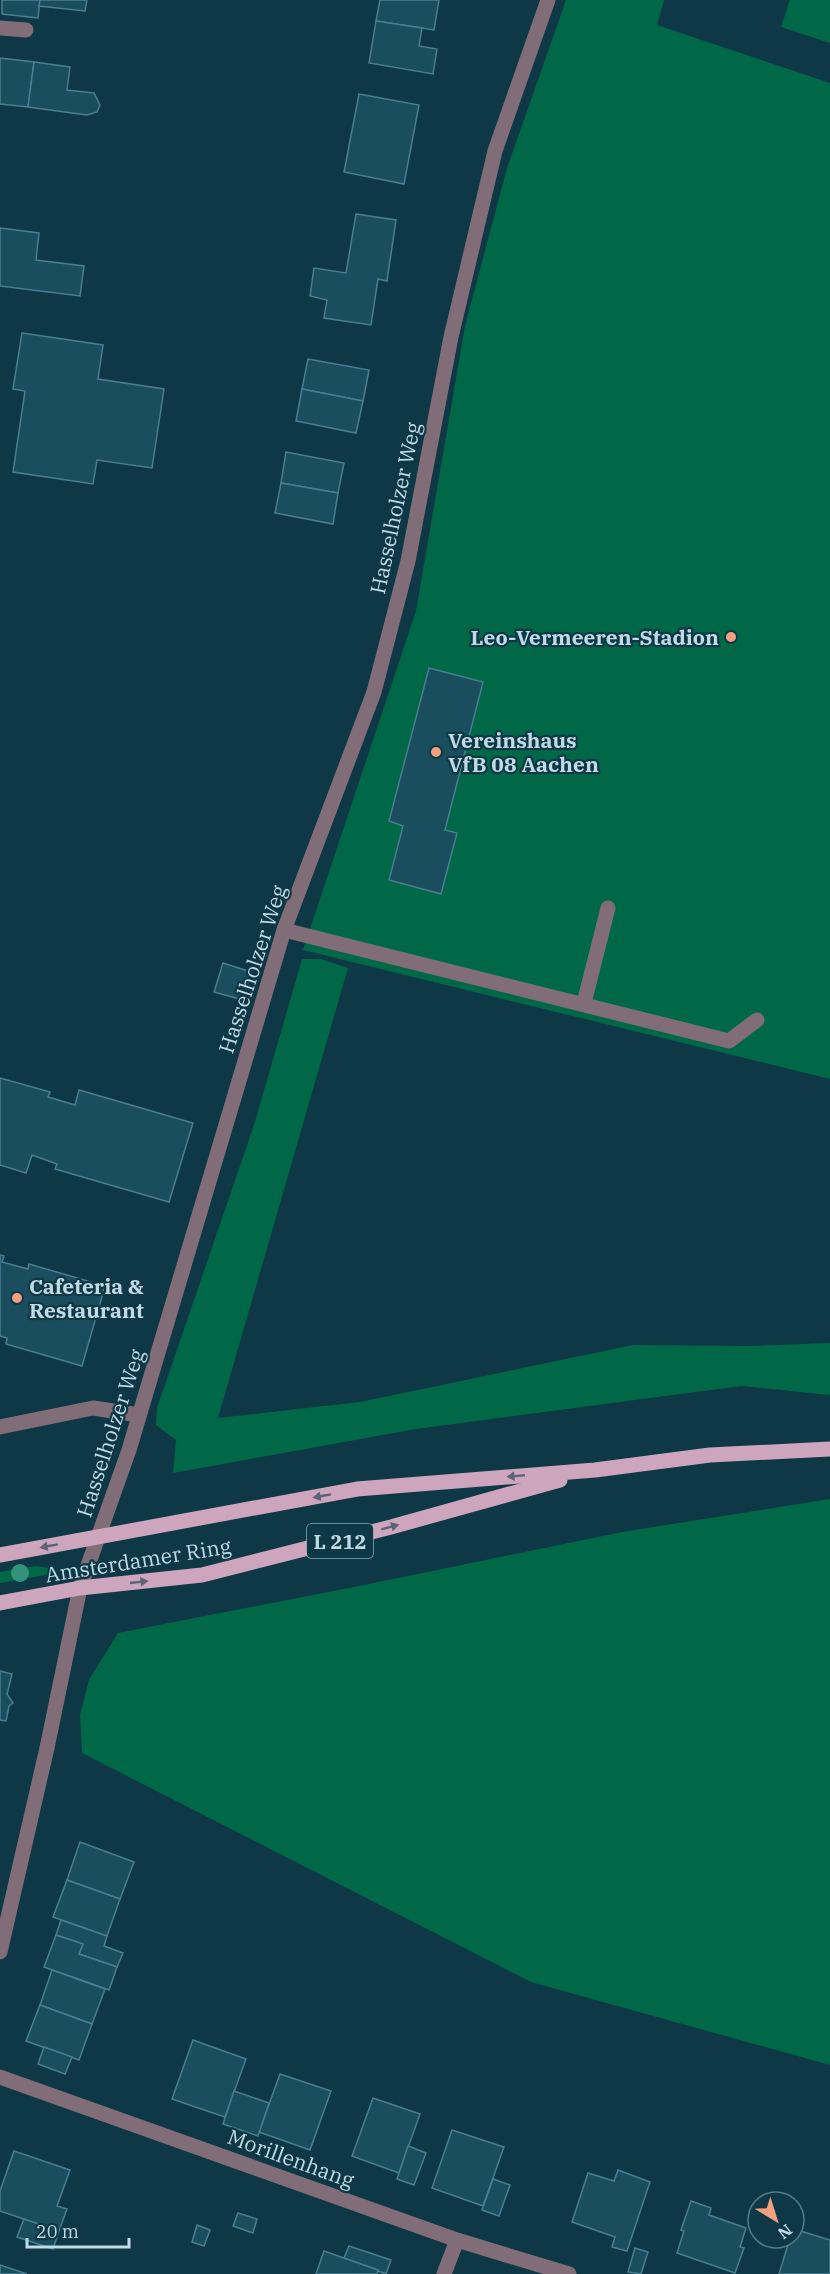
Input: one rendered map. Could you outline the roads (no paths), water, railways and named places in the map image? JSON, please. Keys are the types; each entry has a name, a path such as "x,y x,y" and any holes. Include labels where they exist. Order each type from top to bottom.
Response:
{"main road":[{"name":"Amsterdamer Ring","path":"0,1555 357,1490 595,1470 710,1455 830,1449"},
{"name":"Amsterdamer Ring","path":"0,1603 80,1588 202,1575 392,1527 595,1470"}],"street":[{"name":"Hasselholzer Weg","path":"0,1952 47,1748 80,1588 139,1415 284,930 374,692 408,561 451,337 495,151 548,0"},
{"path":"0,28 26,30"},
{"path":"584,1004 608,908"},
{"path":"284,930 729,1041 757,1020"},
{"path":"0,1427 93,1408 139,1415"},
{"name":"Morillenhang","path":"0,2077 457,2240 569,2274"},
{"path":"444,2274 457,2240"}],"place":[{"name":"Leo-Vermeeren-Stadion","path":"731,637"},
{"name":"Vereinshaus VfB 08 Aachen","path":"436,752"},
{"name":"Cafeteria & Restaurant","path":"17,1298"}]}
